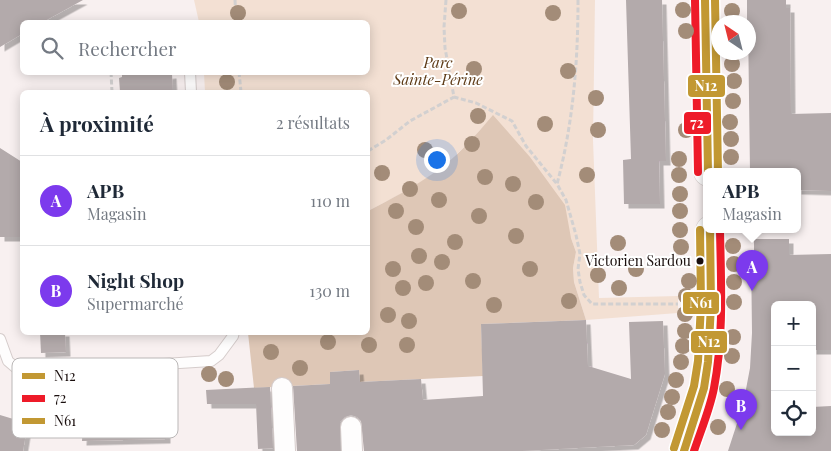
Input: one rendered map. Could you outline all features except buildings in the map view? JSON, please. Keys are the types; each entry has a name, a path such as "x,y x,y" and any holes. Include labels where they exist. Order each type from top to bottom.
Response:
{"main road":[{"path":"705,0 708,168"},
{"path":"684,451 704,388 708,362 711,305 710,233"}],"street":[{"path":"282,388 285,451"},
{"path":"351,427 352,451"}],"lane":[{"path":"190,75 191,90"},
{"path":"178,363 211,361 219,355 234,335"},
{"path":"0,339 8,361 12,364"}],"path":[{"path":"235,0 236,20"},
{"path":"446,0 445,48 454,96"},
{"path":"557,184 567,140 575,81 578,0"},
{"path":"111,75 112,90"},
{"path":"239,75 241,90"},
{"path":"370,150 410,121 454,96 476,103 512,121 526,146 557,184 566,200 580,254 578,269 580,282 584,295 592,304 678,304"}],"green space":[{"name":"Parc Sainte-Périne","path":"194,0 595,0 593,140 599,298 678,296 678,313 586,320 574,282 573,268 576,252 571,238 492,117 444,166 411,188 370,210 370,90 205,90 204,75 370,75 370,20 199,20"}],"shaded area":[{"path":"493,115 530,157 565,205 571,238 576,252 573,268 574,282 586,320 481,324 483,376 360,382 359,370 330,372 330,384 254,388 248,335 370,335 370,210 411,188 451,160"}],"transit line":[{"name":"72","path":"695,0 698,172"},
{"name":"N12","path":"705,0 708,168"},
{"name":"N61","path":"715,0 718,168"},
{"name":"N61","path":"674,448 694,386 698,361 701,305 700,230"},
{"name":"N12","path":"684,451 704,388 708,362 711,305 710,233"},
{"name":"72","path":"694,451 710,404 717,368 721,309 720,233"}],"place":[{"name":"Victorien Sardou","path":"700,261"},
{"name":"APB","path":"752,291"},
{"name":"Night Shop","path":"741,430"}]}
